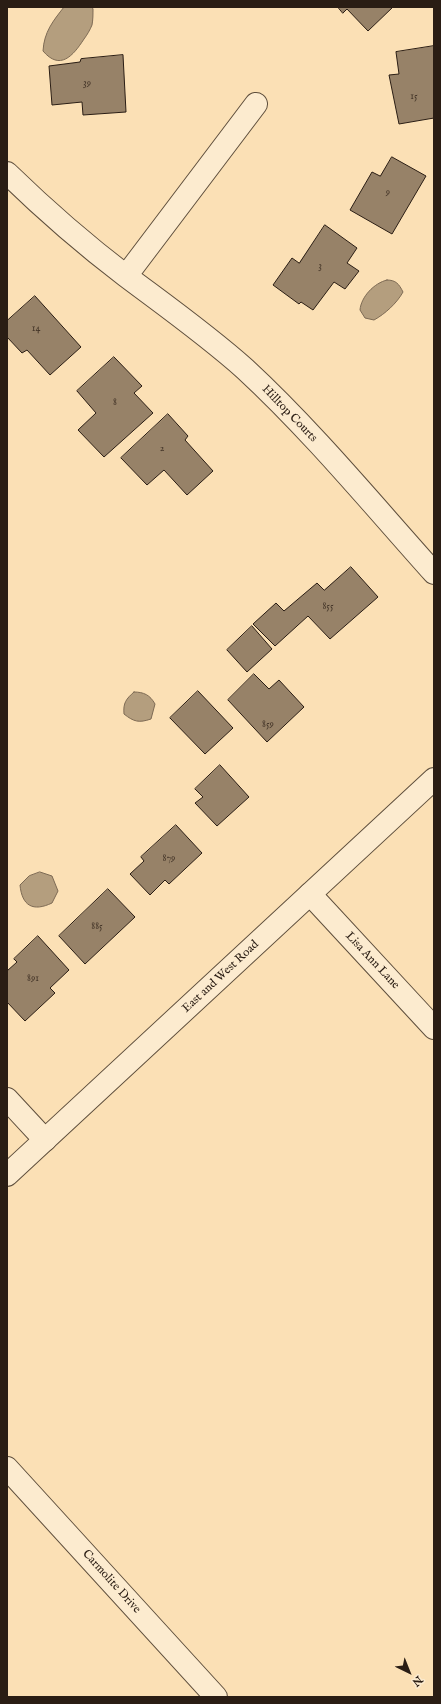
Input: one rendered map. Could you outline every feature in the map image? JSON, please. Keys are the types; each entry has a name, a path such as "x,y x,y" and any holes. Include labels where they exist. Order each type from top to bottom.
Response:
{"street":[{"path":"126,276 256,104"},
{"name":"Hilltop Courts","path":"7,173 40,205 126,276 194,326 266,389 292,415 434,573"},
{"name":"East and West Road","path":"7,1175 434,779"},
{"name":"Lisa Ann Lane","path":"310,894 434,1028"},
{"path":"7,1099 45,1140"},
{"name":"Carmolite Drive","path":"7,1468 216,1697"}],"shaded area":[{"path":"64,7 92,7 92,25 86,36 71,56 66,59 55,60 43,51 45,38 56,17"},
{"path":"387,280 397,283 403,292 394,304 378,318 374,320 365,318 360,310 363,300 373,287"},
{"path":"134,692 146,695 151,698 155,704 151,719 137,721 124,714 126,702"},
{"path":"40,872 52,876 58,891 52,903 45,906 34,907 23,898 20,885 29,876"}],"building":[{"path":"338,7 393,7 368,31 347,9 343,13"},
{"path":"434,46 434,118 399,124 389,75 399,74 396,52"},
{"path":"123,55 126,112 83,115 82,102 52,105 49,66 80,62 81,59"},
{"path":"392,157 426,176 392,234 350,210 372,172 380,176"},
{"path":"325,225 357,248 347,263 359,271 345,289 334,282 313,310 301,302 299,304 273,285 292,258 299,263"},
{"path":"35,296 81,347 50,375 27,350 22,353 7,337 7,321"},
{"path":"114,357 142,386 134,393 153,413 104,457 78,430 96,413 77,391"},
{"path":"168,414 188,436 185,440 213,471 187,495 164,470 147,485 121,458"},
{"path":"351,567 378,597 330,639 308,616 275,646 253,624 276,603 284,611 317,583 324,590"},
{"path":"252,626 272,649 247,672 227,650"},
{"path":"254,674 269,689 279,680 304,707 267,742 228,700"},
{"path":"198,691 233,728 205,754 170,718"},
{"path":"220,765 249,797 217,826 195,803 203,797 195,789"},
{"path":"176,825 202,853 169,884 165,880 150,895 130,874 144,861 141,857"},
{"path":"108,889 135,917 85,964 59,936"},
{"path":"38,936 69,970 50,988 55,993 25,1021 7,1002 7,971 17,962 14,959"}]}
